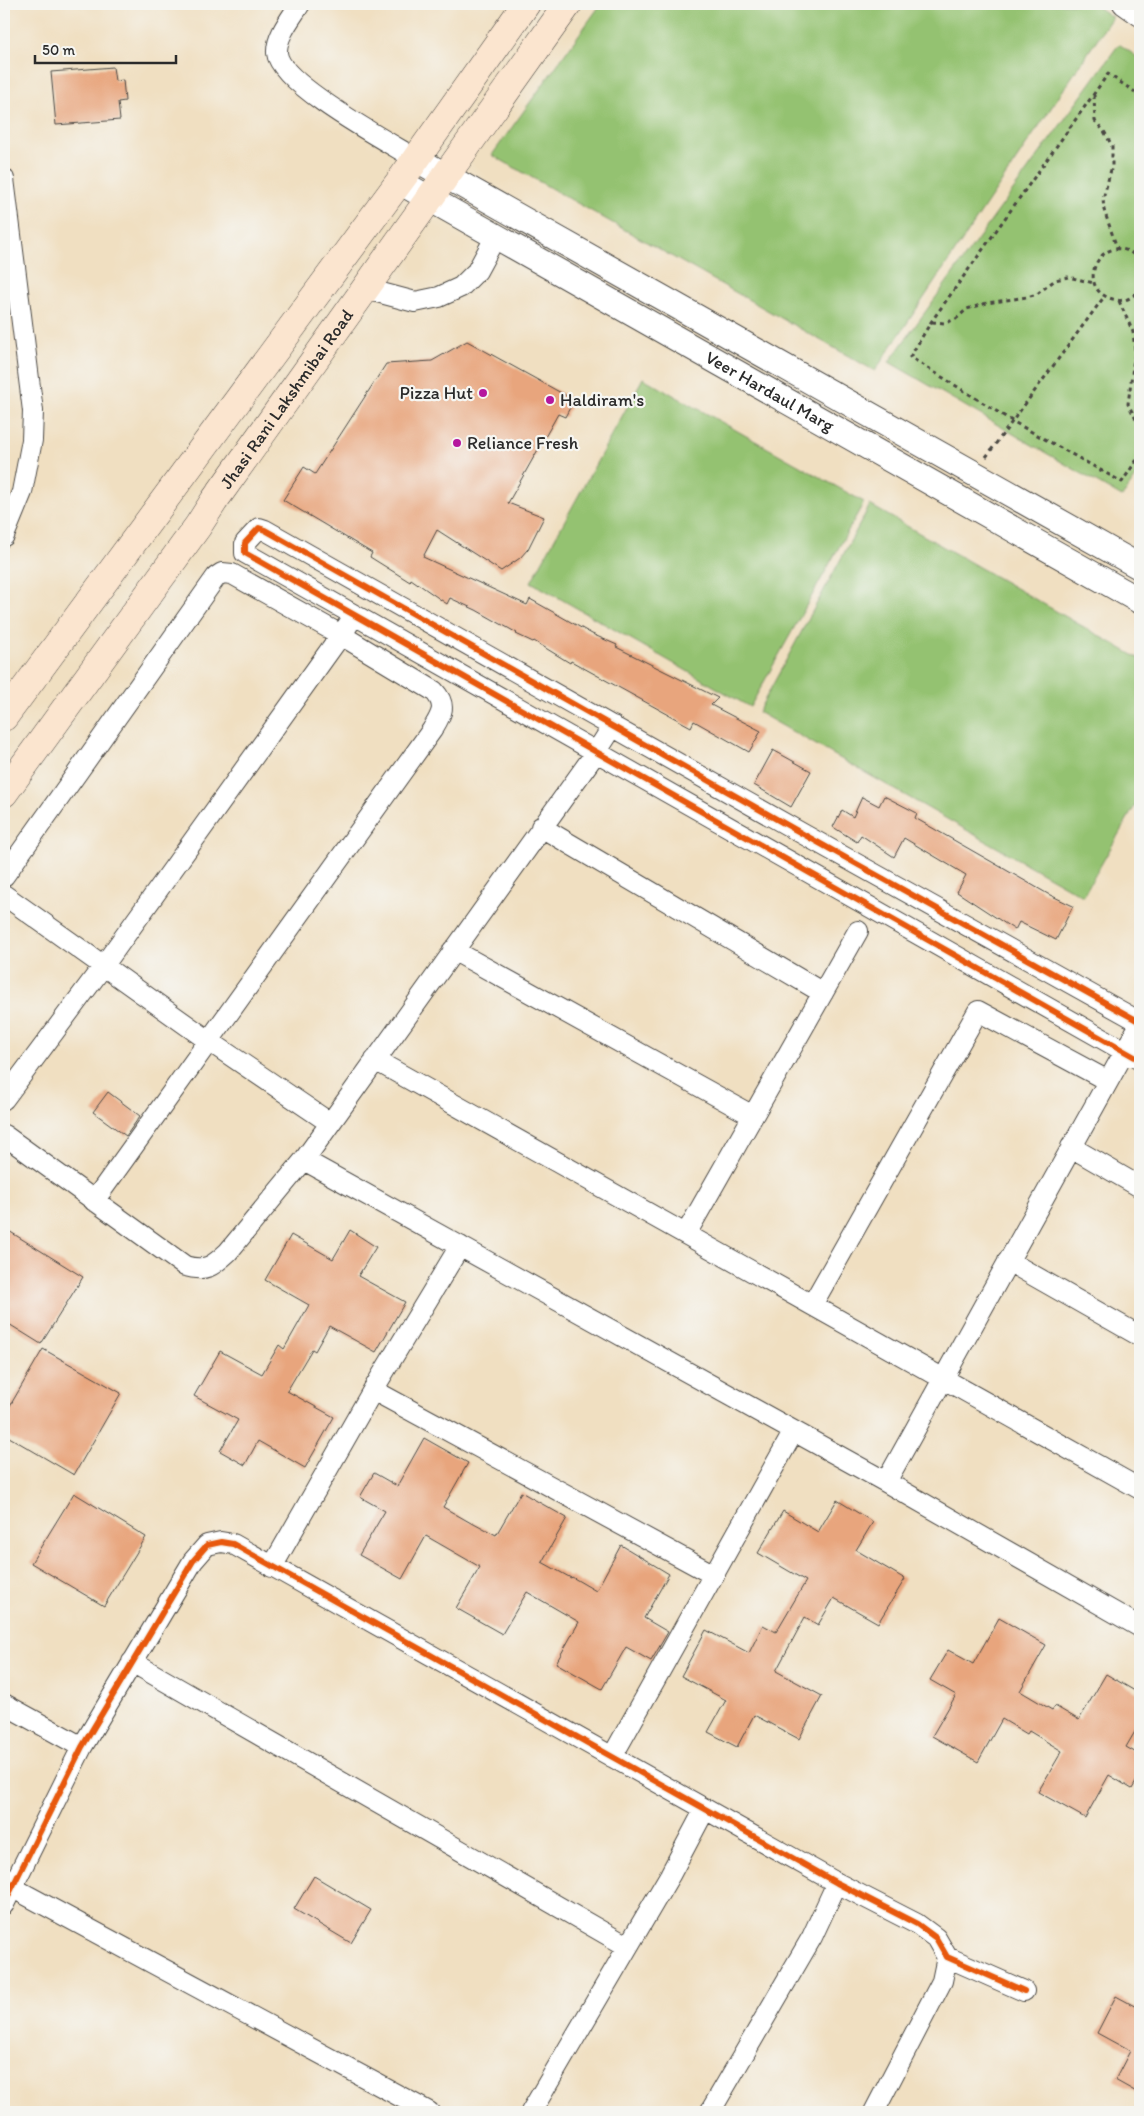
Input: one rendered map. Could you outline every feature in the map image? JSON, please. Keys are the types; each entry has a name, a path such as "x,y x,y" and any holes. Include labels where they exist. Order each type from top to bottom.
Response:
{"main road":[{"path":"4,717 400,182 526,4"},
{"name":"Jhasi Rani Lakshmibai Road","path":"4,793 198,526 568,4"}],"street":[{"path":"300,4 280,38 277,53 283,67 292,78 319,99 416,159"},
{"path":"1123,4 1140,16"},
{"name":"Veer Hardaul Marg","path":"416,159 975,472 1140,567"},
{"path":"4,178 33,411 32,440 22,492 4,536"},
{"name":"Veer Hardaul Marg","path":"400,182 1140,601"},
{"path":"366,289 415,302 439,297 462,287 477,271 496,236"},
{"path":"886,1482 1108,1081 1133,1056 1140,1023 265,530 259,528 245,543 245,553 1133,1056"},
{"path":"4,876 216,577 222,574 232,574 341,635 434,691 440,698 442,706 440,717 94,1201"},
{"path":"4,1099 104,965 354,615"},
{"path":"4,1135 185,1266 199,1270 215,1264 228,1252 304,1160 613,726"},
{"path":"541,827 823,993"},
{"path":"4,895 210,1041 330,1123"},
{"path":"686,1234 858,931"},
{"path":"453,950 753,1116"},
{"path":"812,1305 978,1011 1108,1081"},
{"path":"375,1060 1140,1490"},
{"path":"1071,1148 1140,1187"},
{"path":"304,1160 886,1482 1140,1627"},
{"path":"272,1567 373,1390 460,1246"},
{"path":"1008,1261 1140,1336"},
{"path":"373,1390 714,1575"},
{"path":"612,1757 794,1431"},
{"path":"429,2112 7,1892 82,1747 193,1561 207,1545 221,1542 233,1544 837,1883 917,1924 936,1938 947,1957 1024,1990"},
{"path":"132,1662 627,1946"},
{"path":"4,1704 82,1747"},
{"path":"531,2112 670,1875 705,1809"},
{"path":"710,2112 812,1937 837,1883"},
{"path":"874,2112 942,1980 947,1957"}],"path":[{"path":"1140,84 1134,92 1108,74 932,322 910,357 1012,422 1122,482 1140,455"},
{"path":"1094,94 1095,120 1104,130 1112,146 1112,166 1102,199 1117,248"},
{"path":"1134,254 1140,245"},
{"path":"1140,260 1134,254 1117,248 1106,252 1097,260 1092,271 1094,283 1104,297 1119,301 1130,298 1140,289"},
{"path":"932,322 945,323 956,319 967,309 987,303 1037,294 1055,280 1061,278 1074,278 1094,283"},
{"path":"975,472 1104,297"},
{"path":"1119,301 1134,332 1135,351 1128,404 1140,427"}],"green space":[{"path":"601,4 1093,4 1112,17 875,371 492,155"},
{"path":"1119,44 1140,59 1140,471 1122,497 889,362"},
{"path":"643,378 864,502 750,707 531,582"},
{"path":"870,505 1140,659 1140,797 1083,896 758,712"}],"building":[{"path":"113,67 115,81 123,80 125,101 118,102 120,120 56,125 51,72"},
{"path":"467,341 574,400 565,417 558,414 508,503 544,517 528,549 520,558 501,571 437,530 423,557 527,605 530,599 592,634 617,645 616,647 718,698 711,705 761,731 749,752 694,721 691,727 571,661 570,663 534,641 516,634 476,610 450,598 447,604 411,579 410,582 370,557 372,553 283,500 304,467 315,474 386,364 432,361"},
{"path":"773,750 811,771 791,807 754,785"},
{"path":"884,796 917,813 915,818 1048,894 1073,906 1056,940 1019,922 1015,930 957,892 966,875 904,838 894,857 861,835 857,842 833,827 842,810 853,817 862,797 879,806"},
{"path":"108,1092 140,1116 126,1136 93,1112"},
{"path":"4,1228 83,1277 41,1344 4,1321"},
{"path":"350,1230 376,1247 358,1276 405,1302 376,1352 329,1326 315,1351 312,1349 287,1391 334,1417 305,1468 258,1441 245,1465 220,1451 238,1420 194,1396 220,1351 262,1374 279,1345 284,1349 309,1305 265,1280 291,1235 333,1259"},
{"path":"43,1349 121,1393 74,1475 4,1434 4,1416"},
{"path":"424,1438 468,1463 443,1507 471,1523 496,1535 521,1492 567,1518 542,1562 596,1591 621,1545 669,1574 644,1618 668,1632 651,1661 626,1647 602,1689 556,1663 579,1622 527,1592 502,1634 456,1608 480,1567 426,1536 402,1579 359,1555 385,1511 360,1497 374,1473 397,1486"},
{"path":"74,1493 146,1537 104,1606 31,1563"},
{"path":"837,1500 873,1522 856,1550 905,1579 878,1623 834,1598 818,1625 805,1617 776,1671 822,1696 799,1739 754,1715 737,1747 708,1732 726,1700 681,1676 706,1630 749,1653 763,1625 776,1632 806,1581 758,1553 783,1511 818,1532"},
{"path":"999,1618 1046,1645 1020,1691 1052,1710 1055,1706 1079,1720 1106,1674 1140,1694 1140,1723 1126,1747 1140,1755 1140,1775 1132,1789 1109,1775 1085,1818 1038,1792 1062,1751 1029,1731 1027,1734 1002,1719 978,1762 932,1736 956,1695 930,1680 948,1650 973,1664"},
{"path":"314,1876 371,1910 351,1943 294,1909"},
{"path":"1116,1996 1140,2009 1140,2094 1115,2080 1130,2051 1097,2033"}],"cycle path":[{"path":"1140,1022 265,530 259,528 245,543 245,553 1140,1060"},
{"path":"4,1904 82,1747 193,1561 207,1545 221,1542 233,1544 837,1883 917,1924 936,1938 947,1957 1024,1991"}],"place":[{"name":"Pizza Hut","path":"483,393"},
{"name":"Haldiram's","path":"550,400"},
{"name":"Reliance Fresh","path":"457,443"}]}
